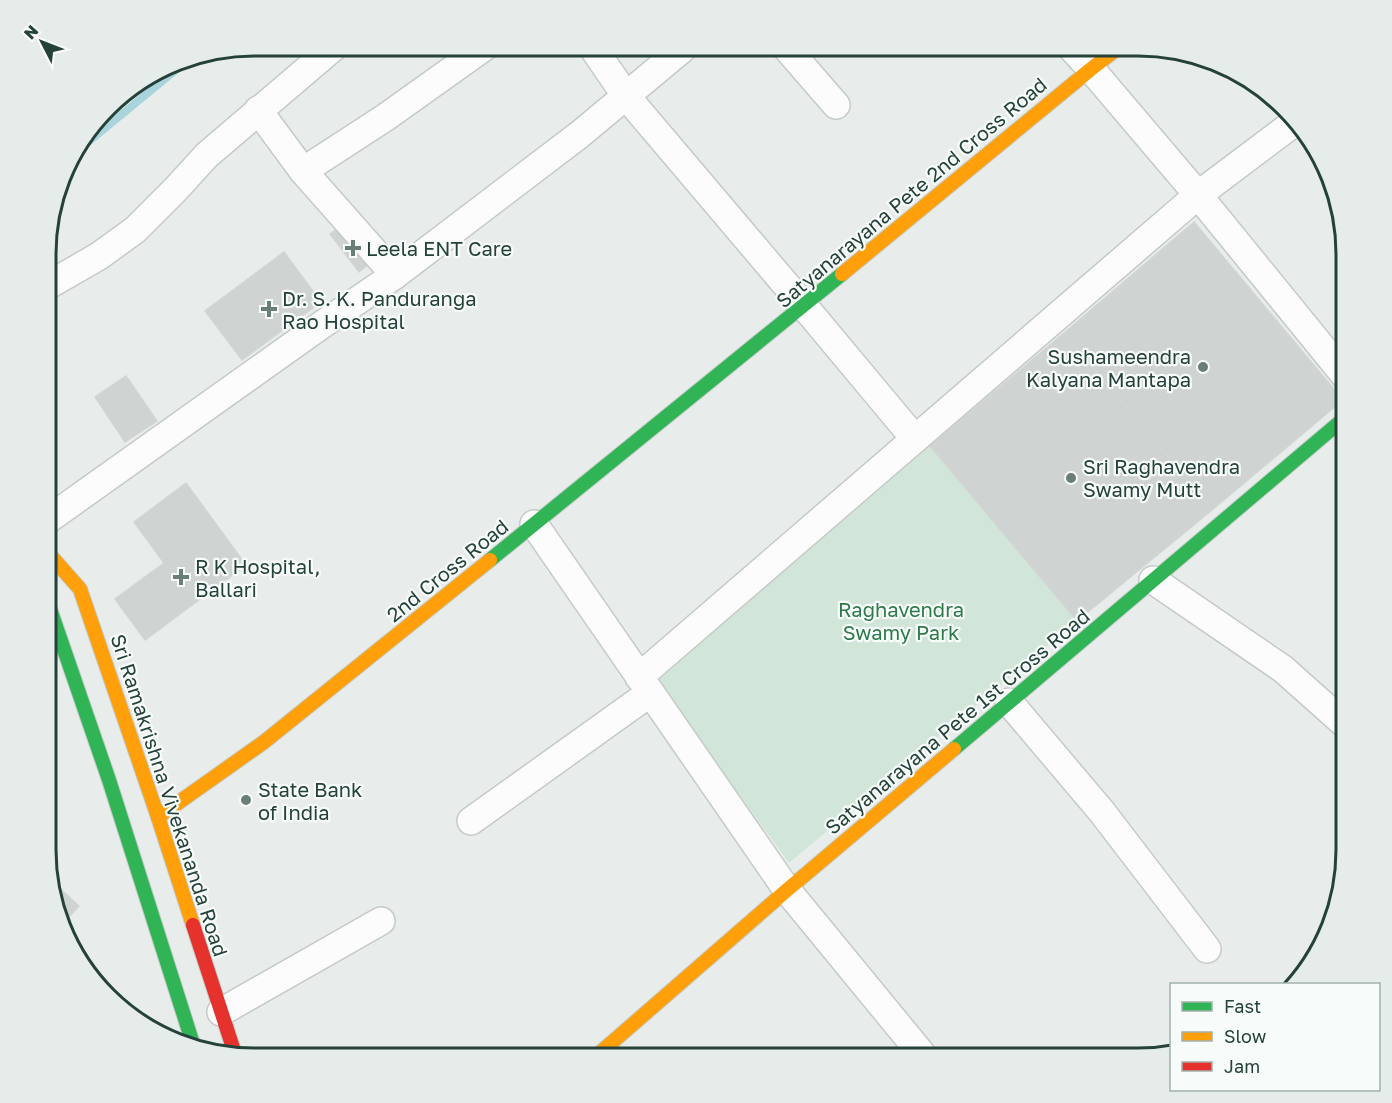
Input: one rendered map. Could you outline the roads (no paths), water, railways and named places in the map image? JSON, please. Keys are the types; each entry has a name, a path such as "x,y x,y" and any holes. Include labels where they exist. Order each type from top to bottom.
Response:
{"street":[{"path":"56,281 99,256 135,230 207,155 323,56"},
{"path":"303,171 386,117 472,56"},
{"path":"599,56 626,96 915,439"},
{"path":"56,514 395,275 579,135 674,56"},
{"path":"794,56 836,105"},
{"path":"1079,56 1198,195 1336,364"},
{"name":"Satyanarayana Pete 2nd Cross Road","path":"755,346 1108,56"},
{"path":"258,110 303,171 395,275"},
{"path":"471,821 645,685 915,439 1198,195 1290,126"},
{"name":"2nd Cross Road","path":"158,817 264,742 755,346"},
{"name":"Satyanarayana Pete 1st Cross Road","path":"606,1047 787,890 1336,425"},
{"path":"534,524 787,890 917,1048"},
{"name":"Sri Ramakrishna Vivekananda Road","path":"56,558 80,589 233,1046"},
{"path":"1153,580 1283,669 1336,716"},
{"name":"Sri Ramakrishna Vivekananda Road","path":"56,626 109,780 191,1037"},
{"path":"1009,702 1102,812 1207,949"},
{"path":"221,1012 381,921"}],"waterway":[{"path":"93,138 171,74"}],"place":[{"name":"Leela ENT Care","path":"353,248"},
{"name":"Dr. S. K. Panduranga Rao Hospital","path":"269,309"},
{"name":"Sushameendra Kalyana Mantapa","path":"1203,367"},
{"name":"Sri Raghavendra Swamy Mutt","path":"1071,478"},
{"name":"R K Hospital, Ballari","path":"181,577"},
{"name":"State Bank of India","path":"246,800"}],"park label":[{"name":"Raghavendra Swamy Park","path":"901,620"}]}
